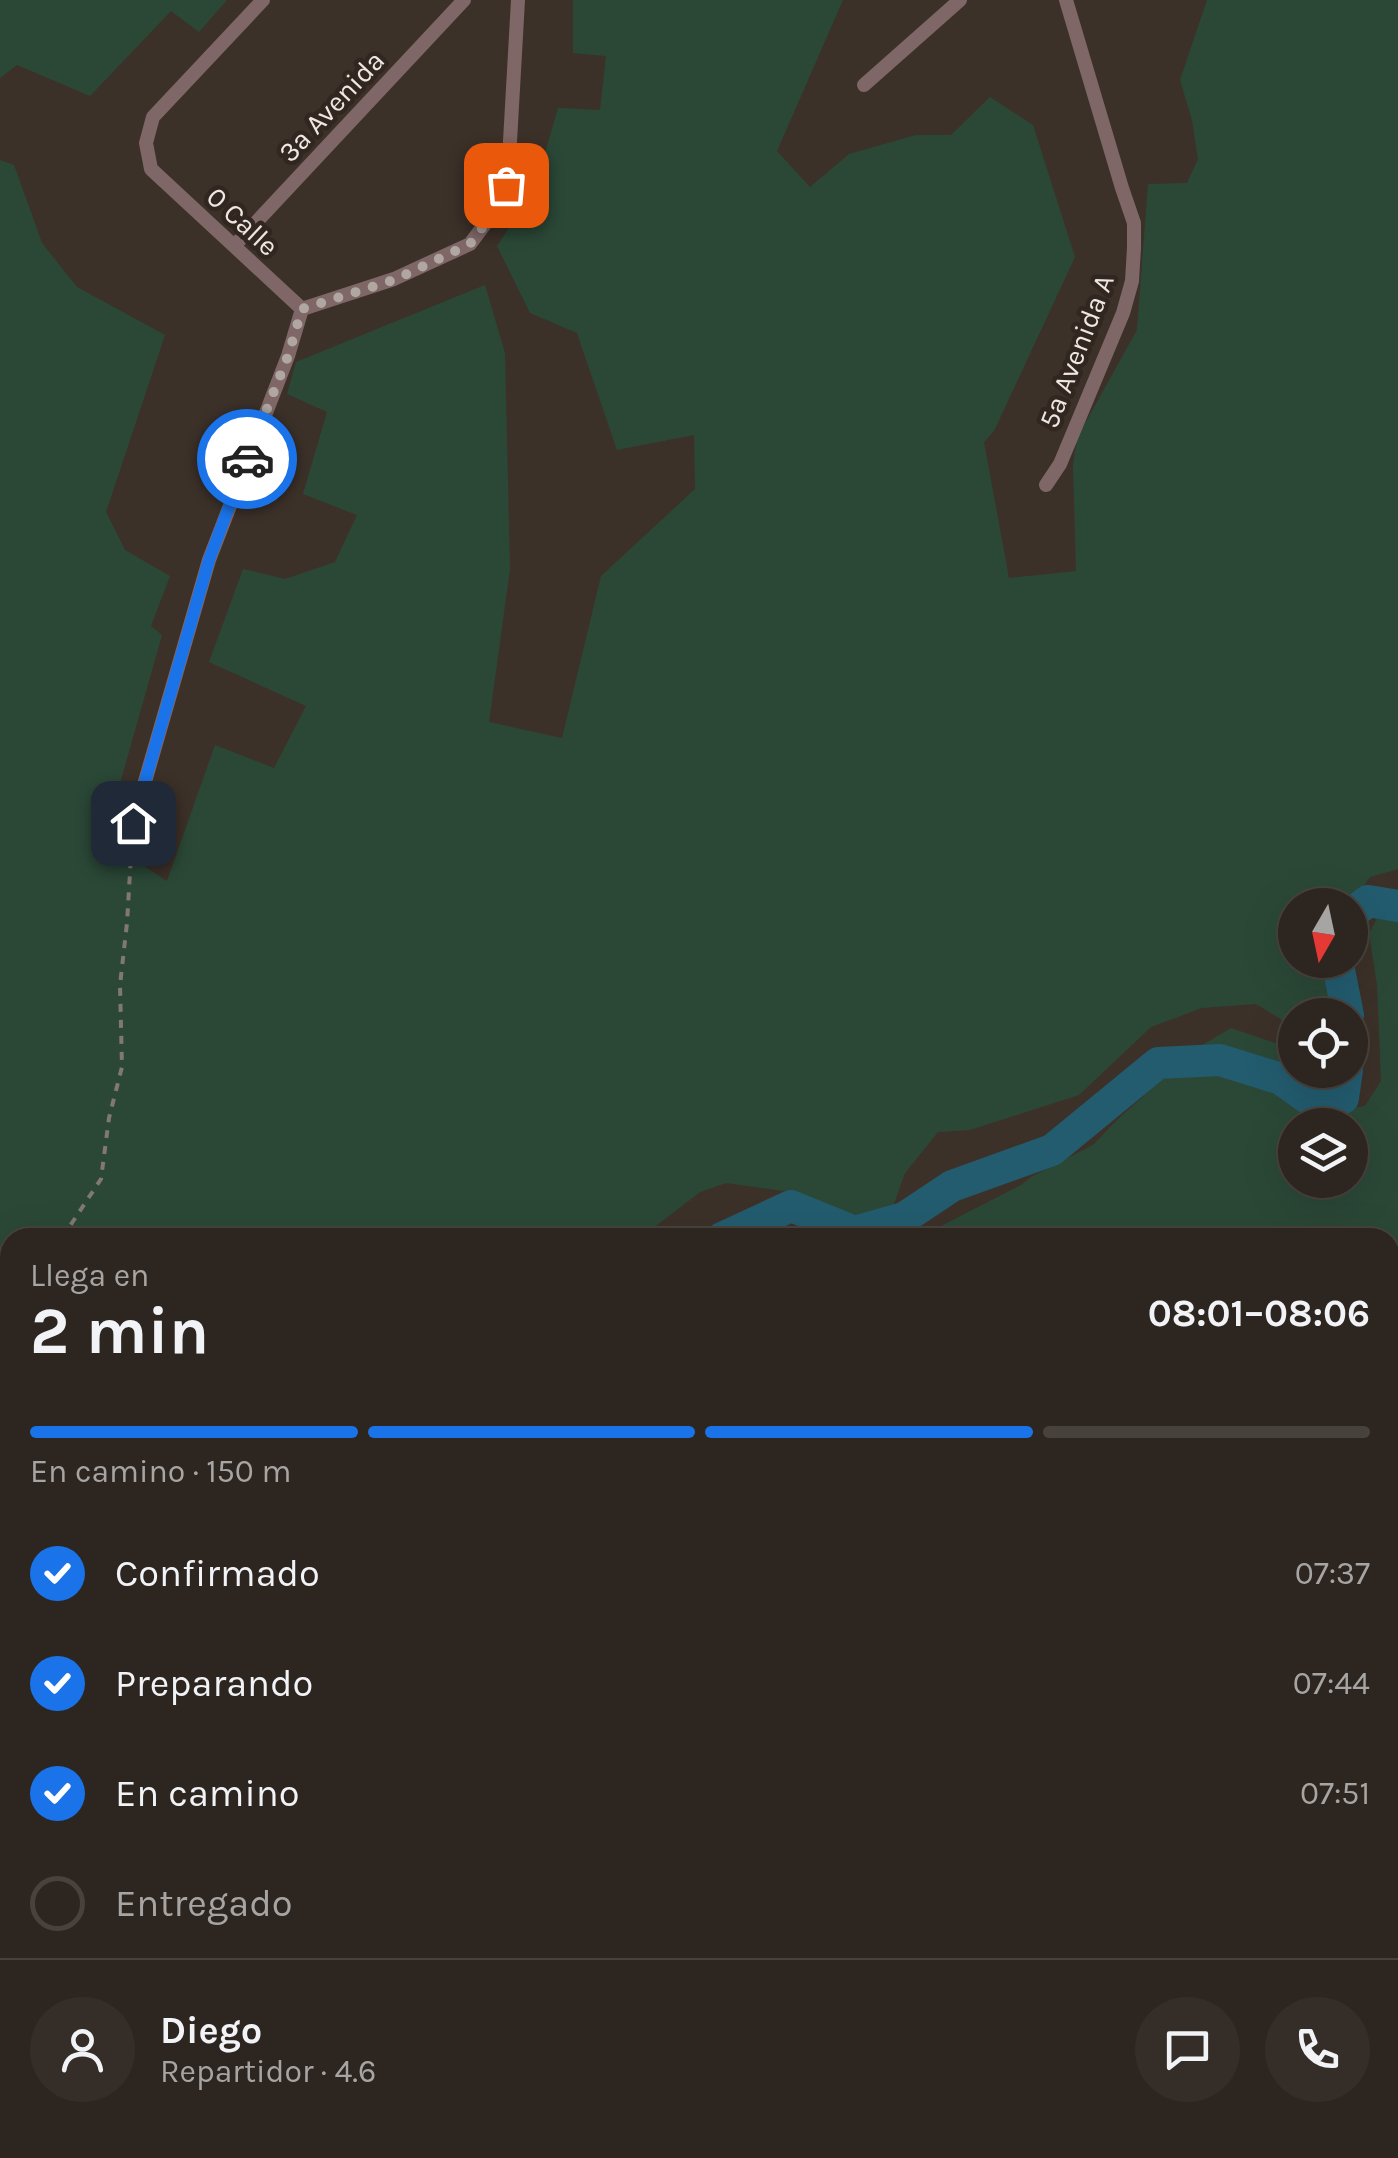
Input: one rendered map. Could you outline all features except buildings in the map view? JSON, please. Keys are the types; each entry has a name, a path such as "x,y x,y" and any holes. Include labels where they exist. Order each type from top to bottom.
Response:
{"street":[{"name":"0 Calle","path":"263,0 153,117 146,144 150,170 302,309"},
{"name":"3a Avenida","path":"234,246 464,0"},
{"path":"133,823 209,560 288,356 302,309 394,280 470,244 500,204 509,159 518,0"},
{"path":"864,85 960,0"},
{"name":"5a Avenida A","path":"1046,485 1060,464 1123,313 1132,281 1134,248 1134,223 1066,0"}],"path":[{"path":"69,1228 101,1179 109,1118 122,1067 120,985 128,923 133,823"}],"green space":[{"path":"0,0 227,0 199,32 171,11 90,96 17,65 0,78"},
{"path":"573,0 843,0 777,151 810,187 849,154 916,135 951,135 990,97 1033,125 1075,257 994,431 984,442 1009,578 1076,571 1073,465 1077,438 1137,330 1148,184 1187,183 1198,159 1180,80 1207,0 1398,0 1398,869 1370,877 1362,888 1278,888 1278,978 1351,978 1350,998 1278,998 1278,1018 1256,1004 1202,1008 1151,1027 1079,1095 970,1130 938,1132 905,1173 892,1209 878,1223 839,1213 792,1192 726,1183 700,1192 654,1228 0,1228 0,160 14,165 42,243 77,287 165,335 106,512 125,550 170,576 151,626 162,635 104,840 167,881 215,745 274,768 306,706 209,662 243,569 285,579 335,562 357,515 303,494 327,412 287,394 296,362 485,285 505,353 510,569 489,722 562,738 601,576 695,489 694,435 617,450 577,333 530,313 497,246 535,188 558,108 600,110 606,56 573,53"},
{"path":"1398,908 1398,1228 939,1228 1093,1145 1197,1048 1231,1028 1278,1044 1278,1088 1312,1088 1331,1108 1278,1108 1278,1198 1368,1198 1368,1108 1353,1108 1365,1106 1381,1081 1377,985 1369,934 1380,912"}],"waterway":[{"path":"1368,901 1398,906"},
{"path":"1341,978 1345,998"},
{"path":"869,1228 904,1218 952,1186 1052,1150 1158,1063 1220,1060 1278,1078"},
{"path":"1294,1088 1320,1107 1343,1098 1344,1088"},
{"path":"744,1228 791,1206 845,1228"}],"way so far":[{"path":"247,459 288,356 302,309 394,280 470,244 500,204 506,185"}],"route":[{"path":"133,823 209,560 247,459"}]}
